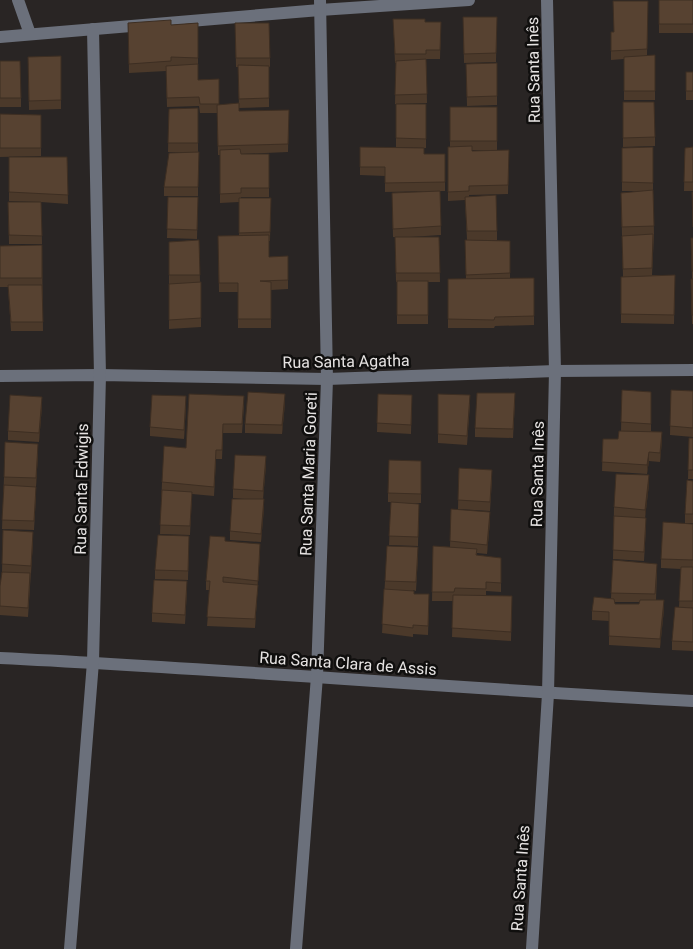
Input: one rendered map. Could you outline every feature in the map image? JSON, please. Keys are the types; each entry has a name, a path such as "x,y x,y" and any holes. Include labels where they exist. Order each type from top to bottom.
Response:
{"street":[{"path":"18,0 30,34"},
{"path":"0,37 320,5 469,0"},
{"name":"Rua Santa Inês","path":"532,949 548,694 555,371 548,0"},
{"name":"Rua Santa Maria Goreti","path":"296,949 317,676 327,380 320,5"},
{"name":"Rua Santa Edwigis","path":"70,949 94,662 100,375 93,29"},
{"name":"Rua Santa Agatha","path":"0,376 100,375 327,380 555,371 693,370"},
{"name":"Rua Santa Clara de Assis","path":"0,658 317,676 548,694 693,701"}],"building":[{"path":"659,0 693,0 693,24 659,24"},
{"path":"613,1 648,1 647,49 611,51 611,32 614,32"},
{"path":"463,17 497,17 496,53 464,54"},
{"path":"393,19 425,19 425,22 441,22 440,50 426,50 426,54 395,54"},
{"path":"171,20 171,25 198,23 198,58 171,57 171,61 129,64 128,23"},
{"path":"235,23 269,23 270,58 236,58"},
{"path":"655,55 655,91 624,91 624,57"},
{"path":"61,56 61,100 29,101 28,57"},
{"path":"426,59 427,94 395,95 396,61"},
{"path":"0,61 20,61 21,98 0,98"},
{"path":"497,63 497,96 467,97 466,64"},
{"path":"198,64 198,80 219,79 219,104 200,104 199,97 167,98 166,66"},
{"path":"238,65 269,66 269,98 239,99"},
{"path":"686,72 693,72 693,91 686,91"},
{"path":"623,102 654,102 655,137 623,138"},
{"path":"239,103 239,111 289,110 288,144 218,146 217,105"},
{"path":"396,104 426,104 426,139 396,138"},
{"path":"450,107 497,107 497,141 450,141"},
{"path":"198,108 198,143 168,143 169,109"},
{"path":"0,114 41,115 41,148 0,148"},
{"path":"472,146 472,151 509,150 508,185 469,186 469,191 448,192 448,147"},
{"path":"360,147 424,148 424,154 445,154 445,182 385,183 385,167 360,167"},
{"path":"653,147 653,183 622,182 622,148"},
{"path":"693,147 693,182 684,182 685,148"},
{"path":"240,149 241,154 269,154 269,188 241,188 241,193 220,194 220,150"},
{"path":"199,152 198,187 164,187 169,153"},
{"path":"9,157 67,157 68,195 9,192"},
{"path":"653,190 654,226 622,227 621,193"},
{"path":"440,191 441,226 393,229 392,193"},
{"path":"692,192 693,192 693,227"},
{"path":"496,195 497,231 467,231 465,197"},
{"path":"168,197 198,197 197,230 167,229"},
{"path":"239,198 271,198 270,232 239,233"},
{"path":"8,202 41,202 42,236 9,235"},
{"path":"653,234 652,268 623,269 622,236"},
{"path":"269,235 269,257 288,256 288,280 260,281 271,282 271,319 238,319 238,283 219,283 218,236"},
{"path":"395,237 439,237 440,273 396,273"},
{"path":"691,238 693,238 693,271 692,271"},
{"path":"199,240 200,275 169,275 169,242"},
{"path":"465,240 510,241 510,273 466,275"},
{"path":"42,245 42,278 0,278 0,246"},
{"path":"675,275 674,315 621,314 621,277"},
{"path":"534,278 534,316 495,317 494,320 448,319 448,279"},
{"path":"691,279 693,279 693,315 692,315"},
{"path":"397,281 428,281 428,315 397,315"},
{"path":"201,282 201,318 169,320 169,284"},
{"path":"8,285 42,285 43,322 11,322"},
{"path":"622,390 651,392 651,424 621,422"},
{"path":"671,390 693,391 693,428 670,426"},
{"path":"248,392 285,394 282,425 245,424"},
{"path":"477,393 515,393 513,429 475,428"},
{"path":"189,394 244,396 242,424 223,424 222,450 216,450 214,487 162,482 164,446 186,448"},
{"path":"378,394 412,395 411,425 377,423"},
{"path":"438,394 470,395 467,436 438,434"},
{"path":"10,395 42,397 39,433 8,431"},
{"path":"152,395 186,396 184,430 150,427"},
{"path":"619,431 662,432 660,453 649,452 647,465 602,462 603,439 618,439"},
{"path":"689,438 693,438 693,470 688,470"},
{"path":"5,442 38,444 36,478 4,477"},
{"path":"235,455 266,456 263,491 233,489"},
{"path":"389,460 421,461 421,494 388,493"},
{"path":"459,468 492,470 490,502 458,500"},
{"path":"616,474 649,475 645,510 614,507"},
{"path":"687,480 693,481 693,514 685,514"},
{"path":"4,485 36,487 34,521 2,520"},
{"path":"162,490 192,492 190,526 160,525"},
{"path":"232,499 264,499 261,534 230,531"},
{"path":"391,502 419,504 418,537 389,536"},
{"path":"451,509 490,512 487,545 450,541"},
{"path":"614,516 646,518 644,552 613,550"},
{"path":"663,522 693,524 693,560 661,559"},
{"path":"3,530 33,532 31,566 2,564"},
{"path":"158,535 189,536 188,571 155,570"},
{"path":"210,536 225,537 225,541 260,544 258,581 223,577 223,582 258,585 255,619 207,617 210,581 206,581"},
{"path":"387,546 418,547 416,582 385,581"},
{"path":"433,546 477,549 476,555 501,558 501,583 486,582 486,589 455,588 454,592 432,592"},
{"path":"613,560 657,564 655,594 611,593"},
{"path":"681,567 693,567 693,601 679,601"},
{"path":"2,572 30,573 28,608 0,606"},
{"path":"154,580 187,581 185,615 152,613"},
{"path":"384,589 414,591 414,594 429,594 428,626 413,625 413,628 382,624"},
{"path":"453,595 512,596 511,632 452,628"},
{"path":"594,597 614,599 615,604 639,604 640,600 664,600 660,639 609,636 609,612 592,611"},
{"path":"675,607 693,608 693,642 672,641"}]}
